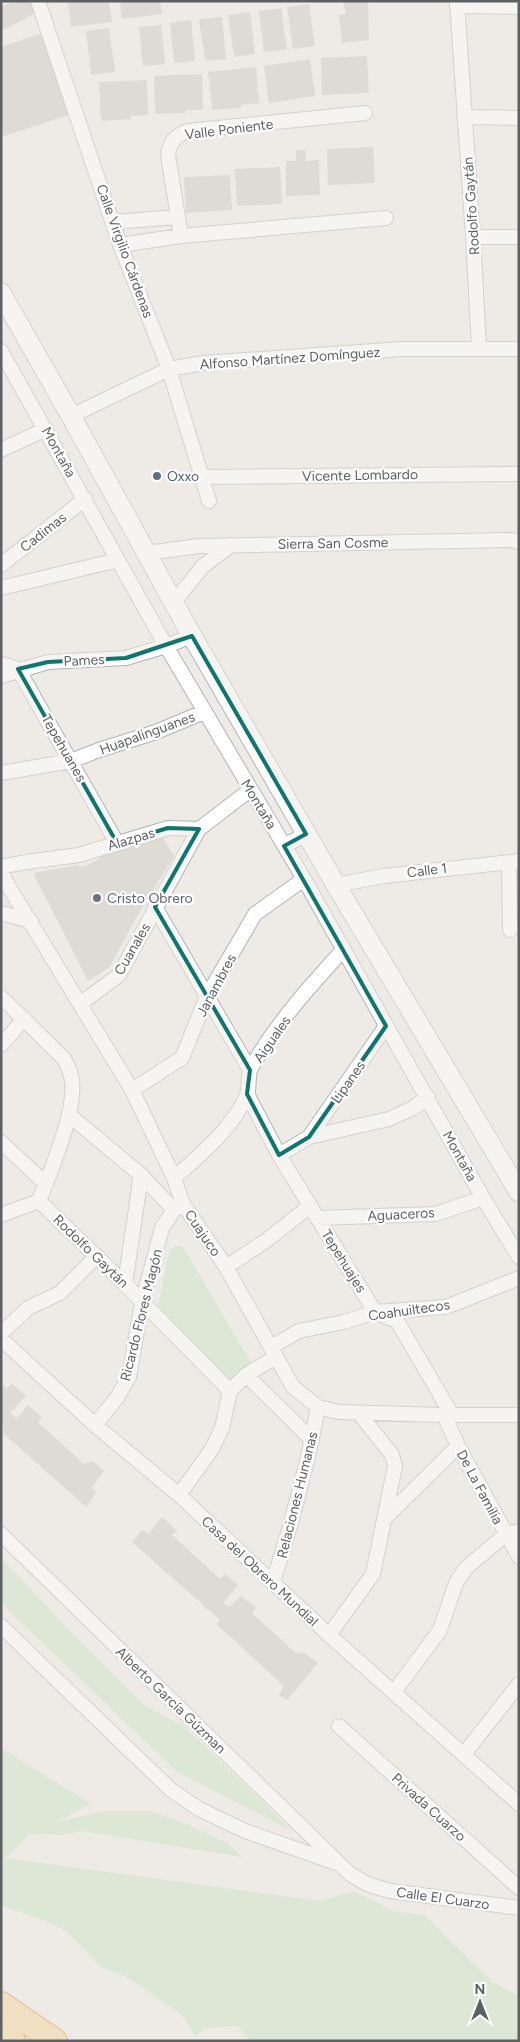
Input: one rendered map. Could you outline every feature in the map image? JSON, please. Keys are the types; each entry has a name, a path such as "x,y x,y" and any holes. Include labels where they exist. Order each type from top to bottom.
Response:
{"highway":[{"path":"1,2004 55,2041"},
{"path":"1,2032 13,2041"}],"main road":[{"name":"Montaña","path":"1,293 192,636 306,834 516,1182"}],"street":[{"name":"Calle Virgilio Cárdenas","path":"38,1 120,244 169,369 209,501"},
{"path":"457,4 519,7"},
{"name":"Rodolfo Gaytán","path":"457,4 474,237 479,348"},
{"name":"Valle Poniente","path":"181,236 168,155 169,145 179,134 188,131 365,114"},
{"path":"464,117 519,118"},
{"path":"113,222 177,216"},
{"path":"120,244 181,236 386,218"},
{"path":"474,237 519,237"},
{"name":"Alfonso Martínez Domínguez","path":"71,416 169,369 204,363 402,349 519,349"},
{"name":"Montaña","path":"1,351 166,646 304,879 483,1198 519,1257"},
{"path":"1,450 46,429"},
{"name":"Vicente Lombardo","path":"202,477 519,474"},
{"name":"Cadimas","path":"1,565 85,499"},
{"name":"Sierra San Cosme","path":"147,553 199,546 231,545 512,540 519,542"},
{"path":"174,602 204,566 231,545"},
{"path":"1,588 118,560"},
{"name":"Pames","path":"1,676 18,669 48,662 126,658 192,636"},
{"path":"1,664 18,669"},
{"name":"Tepehuanes","path":"18,669 117,844"},
{"name":"Huapalinguanes","path":"1,773 71,761 156,732 204,712"},
{"path":"199,829 250,790"},
{"name":"Alazpas","path":"1,867 79,855 168,828 199,829"},
{"name":"Cuanales","path":"80,1004 120,975 155,907 199,829"},
{"path":"284,846 306,834"},
{"path":"510,930 514,861"},
{"name":"Calle 1","path":"336,885 384,876 514,861"},
{"name":"Cuajuco","path":"1,874 132,1090 174,1178 179,1207 226,1267 293,1387 318,1406 339,1412 519,1415"},
{"name":"Janambres","path":"132,1090 182,1058 207,996 255,914 304,879"},
{"path":"155,907 250,1070"},
{"path":"1,913 31,921"},
{"name":"Aiguales","path":"174,1178 213,1143 230,1121 247,1094 250,1070 308,989 343,950"},
{"path":"1,997 64,1059 70,1070 72,1082 69,1114 39,1201 1,1215"},
{"path":"1,1045 24,1019"},
{"name":"Lipanes","path":"309,1137 386,1026"},
{"name":"Tepehuajes","path":"247,1094 279,1155 375,1312"},
{"name":"Lipanes","path":"279,1155 309,1137 389,1119 412,1108 428,1097"},
{"path":"69,1114 179,1207"},
{"path":"1,1142 46,1184"},
{"path":"125,1284 141,1175"},
{"name":"Aguaceros","path":"313,1212 436,1214 483,1198"},
{"name":"Rodolfo Gaytán","path":"39,1201 97,1256 142,1303"},
{"name":"Ricardo Flores Magón","path":"95,1425 116,1399 129,1377 142,1303 162,1228 179,1207"},
{"path":"226,1267 313,1212"},
{"path":"1,1333 28,1308 60,1293 97,1256"},
{"name":"Coahuiltecos","path":"230,1391 299,1331 344,1322 375,1312 446,1307 519,1278"},
{"path":"142,1303 230,1391 222,1428 212,1449 179,1496"},
{"path":"375,1312 397,1321 448,1415"},
{"name":"Casa del Obrero Mundial","path":"1,1339 95,1425 179,1496 329,1635 519,1804"},
{"path":"246,1376 312,1440"},
{"name":"Relaciones Humanas","path":"273,1582 308,1461 318,1406"},
{"path":"329,1635 373,1574 395,1466 392,1455 359,1413"},
{"name":"De La Familia","path":"448,1415 458,1446 512,1533 519,1557"},
{"path":"383,1520 458,1446"},
{"path":"394,1692 440,1630 456,1583 466,1568 512,1533"},
{"name":"Alberto García Gúzman","path":"1,1534 340,1865 350,1874 367,1884"},
{"name":"Alberto García Gúzman","path":"1,1626 171,1790 199,1809 245,1831 340,1865"},
{"path":"464,1754 519,1684"},
{"name":"Privada Cuarzo","path":"339,1726 519,1888"},
{"name":"Calle El Cuarzo","path":"367,1884 390,1890 519,1908"}],"highlighted area":[{"path":"192,636 306,834 284,846 386,1026 309,1137 279,1155 247,1094 250,1070 155,907 199,829 168,828 117,843 18,669 48,662 126,658"}],"green space":[{"path":"177,1246 183,1247 253,1366 227,1380 157,1313 168,1256 171,1249"},
{"path":"1,1558 145,1706 184,1726 292,1831 176,1771 1,1603"},
{"path":"1,1748 91,1804 56,1822 104,1811 151,1811 189,1825 227,1843 242,1857 81,1831 62,1835 30,1834 6,1858 320,1901 354,1891 393,1911 424,1915 493,1982 519,1996 519,2041 250,2041 238,2026 205,2028 196,2037 182,2015 127,1977 101,1967 67,1931 41,1919 1,1905"}],"building":[{"path":"13,1 32,1 38,12 1,31 1,7"},
{"path":"68,1 109,1 112,22 71,27"},
{"path":"120,1 160,1 162,14 122,19"},
{"path":"368,1 369,40 342,43 339,15 346,14 343,2"},
{"path":"309,4 315,46 293,49 287,7"},
{"path":"281,8 287,49 264,52 259,11"},
{"path":"250,12 255,54 234,57 228,15"},
{"path":"222,17 226,59 205,61 199,19"},
{"path":"191,20 195,61 174,63 170,23"},
{"path":"161,25 165,64 143,66 139,27"},
{"path":"109,28 115,72 91,75 86,31"},
{"path":"48,31 75,113 1,137 1,47"},
{"path":"367,56 369,93 322,95 321,58"},
{"path":"310,59 315,96 269,103 264,66"},
{"path":"256,67 259,103 241,105 241,108 212,110 208,72"},
{"path":"202,74 203,110 186,110 186,113 155,114 154,76"},
{"path":"147,80 148,115 131,116 131,119 101,121 99,82"},
{"path":"373,147 375,183 328,185 327,149"},
{"path":"296,150 306,150 306,161 319,160 320,195 286,196 286,161 296,161"},
{"path":"280,167 282,204 237,206 235,169"},
{"path":"230,175 232,210 186,213 184,177"},
{"name":"Cristo Obrero","path":"161,835 174,856 133,923 110,967 88,981 33,873 77,865 82,867 100,859 102,854"},
{"path":"1,1383 7,1388 12,1384 26,1396 10,1413 17,1418 28,1405 42,1417 38,1422 84,1464 92,1461 104,1471 92,1487 96,1493 86,1507 3,1433 4,1429 1,1427"},
{"path":"162,1517 177,1531 172,1535 220,1579 225,1574 238,1585 223,1603 229,1607 241,1596 256,1607 252,1613 297,1654 303,1652 318,1663 287,1700 279,1695 284,1686 216,1624 220,1620 132,1542 142,1530 149,1534"}],"place":[{"name":"Oxxo","path":"157,476"},
{"name":"Cristo Obrero","path":"97,898"}]}
